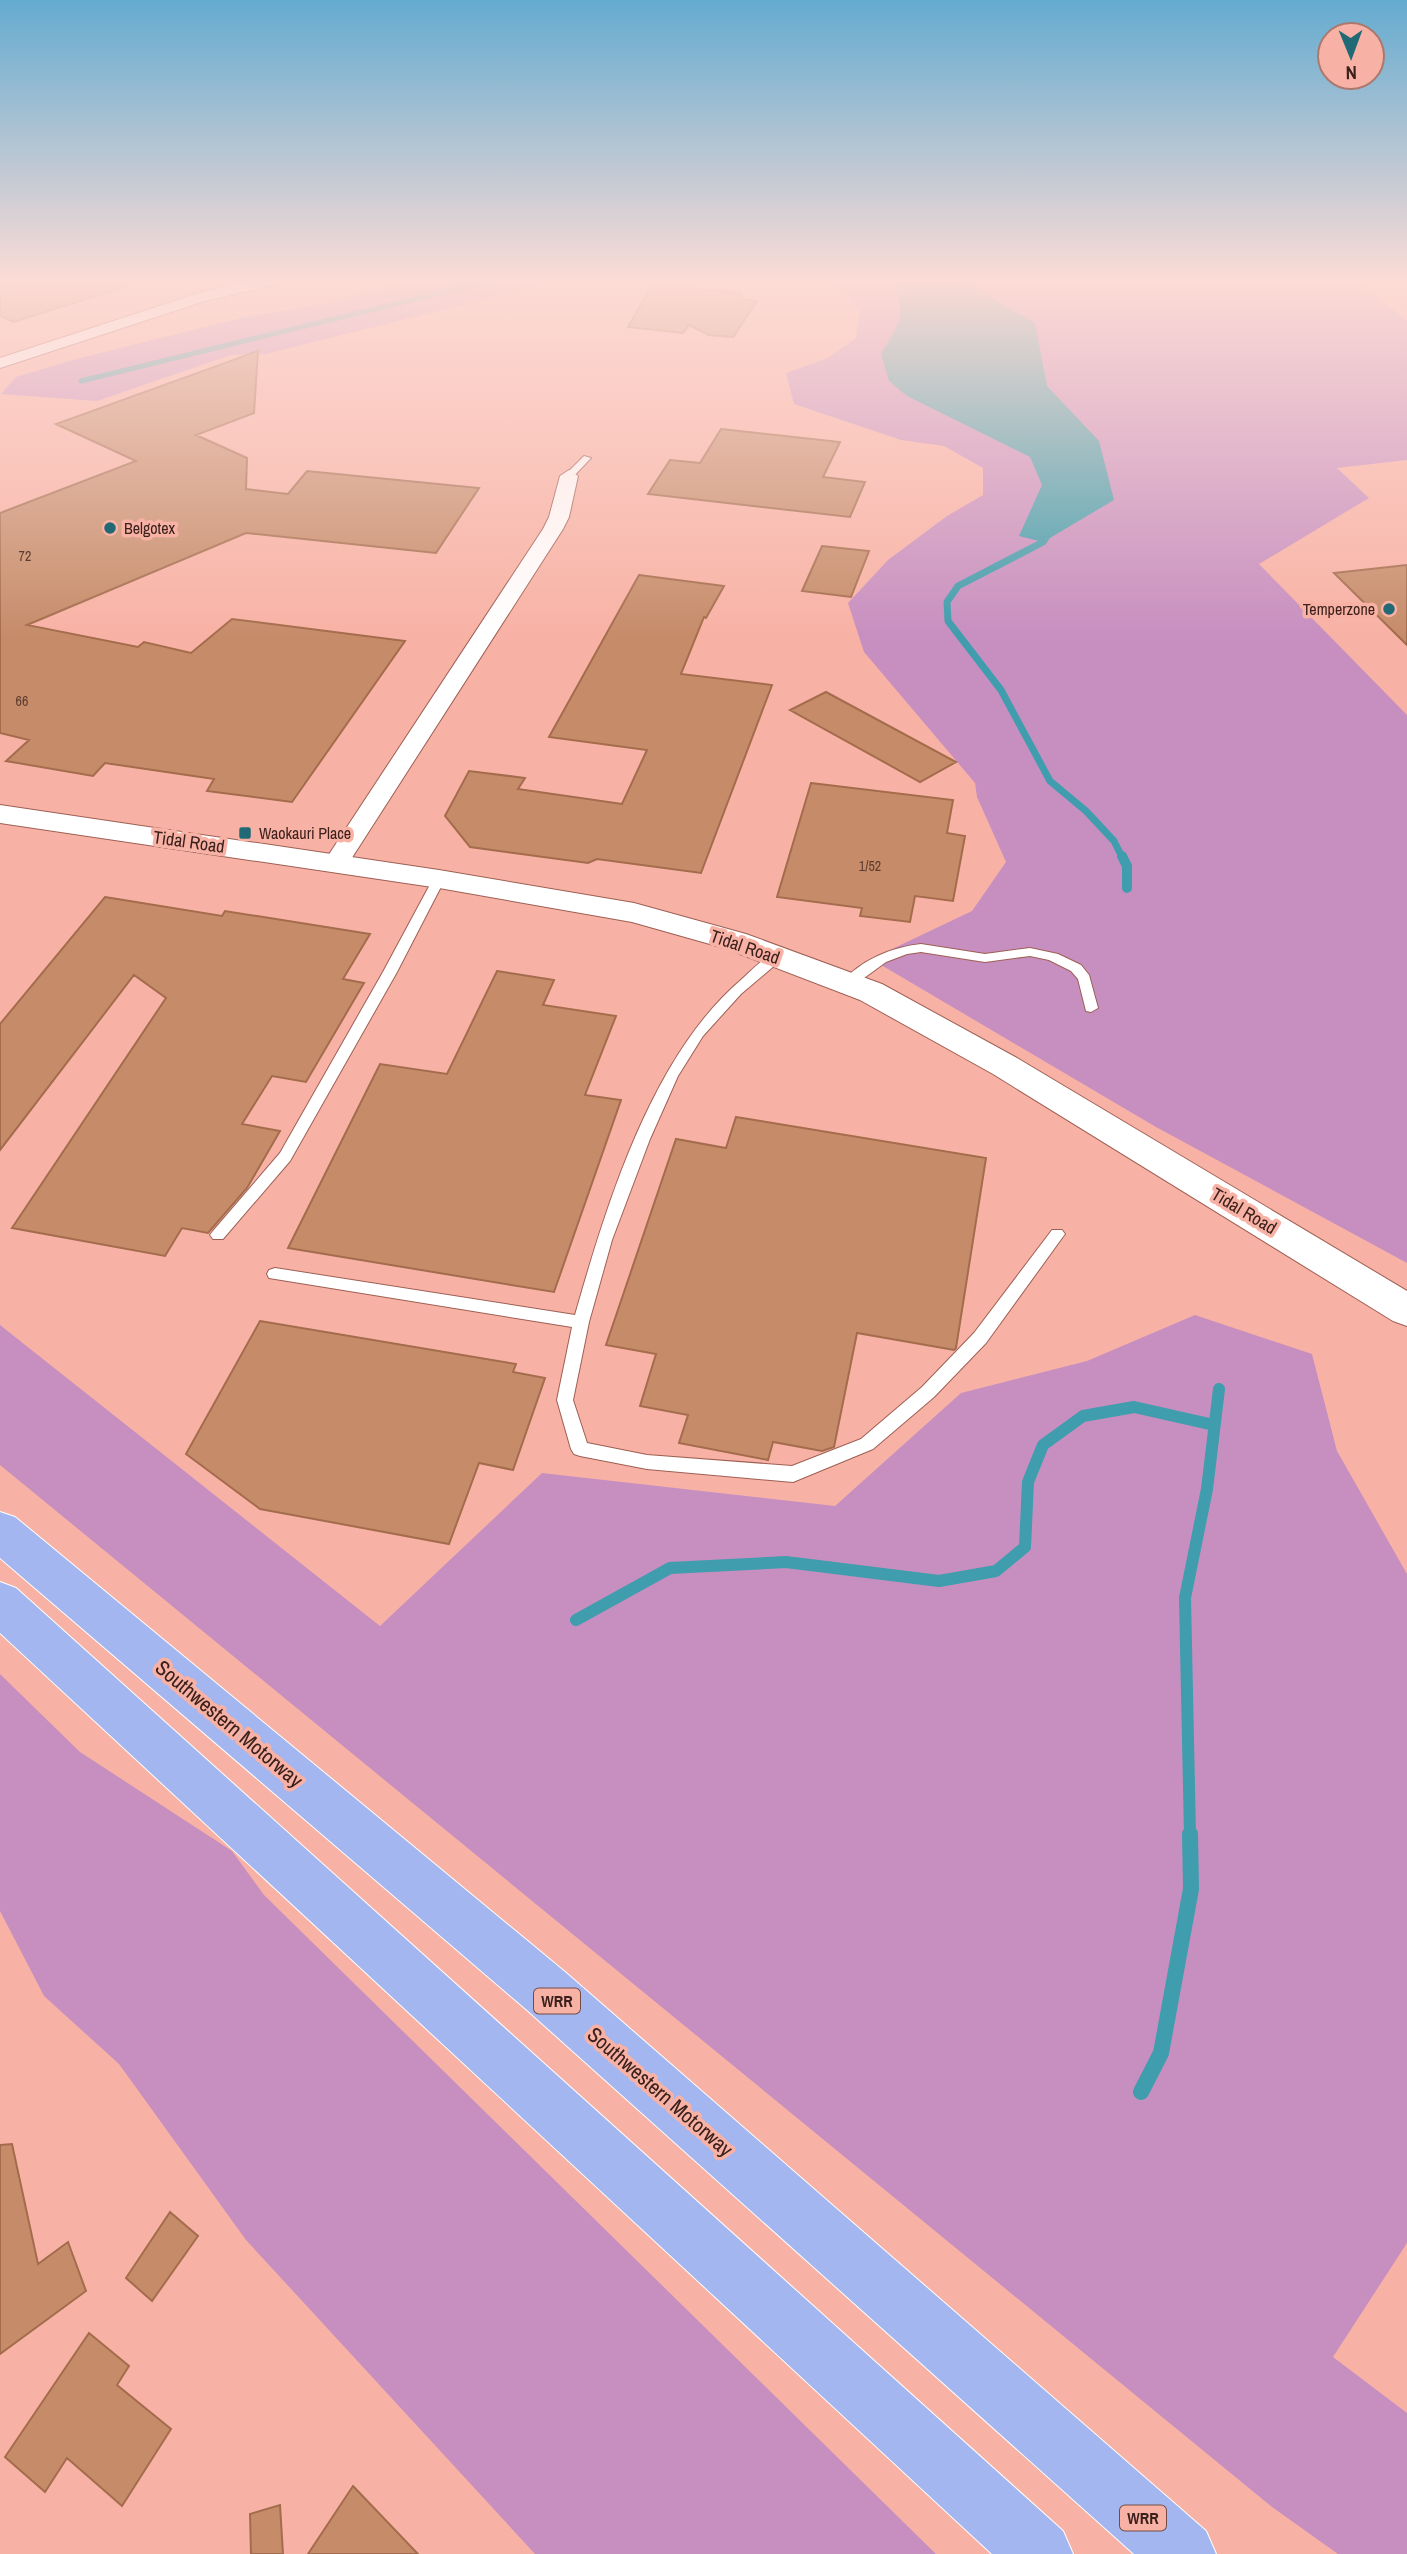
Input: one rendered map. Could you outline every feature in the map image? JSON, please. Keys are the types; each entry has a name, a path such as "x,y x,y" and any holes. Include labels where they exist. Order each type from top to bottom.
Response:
{"highway":[{"name":"Southwestern Motorway","path":"0,1531 546,1991 1183,2554"},
{"path":"0,1603 1040,2554"},
{"path":"1104,2482 1205,2554"}],"main road":[{"name":"Tidal Road","path":"0,814 439,879 634,913 734,941 871,992 1005,1066 1407,1310"}],"street":[{"path":"337,862 554,529 569,476"}],"lane":[{"path":"569,476 587,458"},
{"path":"218,1235 285,1157 390,972 439,879"},
{"path":"848,983 881,959 905,950 921,948 985,958 1030,952 1053,957 1076,968 1084,978 1091,1008"},
{"path":"776,957 736,991 698,1033 671,1075 604,1240 581,1322 565,1400 580,1449 648,1462 793,1475 867,1444 928,1392 980,1338 1057,1234"},
{"path":"275,1274 581,1322"}],"shaded area":[{"path":"45,397 108,397 97,401"},
{"path":"792,397 1407,397 1407,460 1337,468 1369,498 1259,564 1407,715 1407,1263 1156,1127 871,959 972,911 1006,862 977,797 975,783 864,652 848,603 888,560 947,516 983,495 983,468 944,446 901,440 794,404"},
{"path":"1195,1315 1312,1354 1337,1451 1407,1574 1407,2243 1333,2357 1407,2413 1407,2554 1338,2554 1272,2507 0,1465 0,1325 380,1626 542,1473 835,1506 961,1393 1087,1361"},
{"path":"0,1674 80,1752 232,1851 264,1895 936,2554 535,2554 246,2240 119,2064 44,1996 0,1911"}],"water":[{"path":"909,397 1058,397 1099,441 1114,500 1043,542 1019,536 1042,485 1030,457"}],"building":[{"path":"130,397 255,397 254,413 196,435 247,458 246,489 288,494 307,471 479,488 436,553 246,533 27,625 138,647 144,642 191,653 232,619 405,641 292,802 207,791 214,779 105,763 93,776 6,761 29,740 0,733 0,513 136,461 56,424"},
{"path":"721,429 840,442 823,477 865,482 850,517 648,494 670,460 700,463"},
{"path":"822,546 869,551 851,597 802,591"},
{"name":"Temperzone","path":"1407,565 1407,645 1334,573"},
{"path":"639,575 724,586 706,618 704,617 681,674 772,685 701,873 597,859 588,863 470,847 445,816 469,771 525,778 518,789 622,804 647,750 549,737"},
{"path":"826,692 956,762 920,782 790,710"},
{"path":"811,783 953,800 947,833 965,836 953,901 915,896 910,922 860,916 862,908 777,897"},
{"path":"105,897 222,916 225,911 370,934 343,979 364,983 306,1082 272,1076 242,1124 280,1131 247,1188 208,1233 182,1228 165,1256 12,1228 166,998 134,975 0,1150 0,1024"},
{"path":"497,971 554,980 543,1005 616,1016 585,1095 621,1100 554,1292 288,1248 380,1064 447,1074"},
{"path":"736,1117 986,1158 956,1348 954,1350 857,1333 834,1447 822,1451 773,1442 768,1460 679,1443 688,1415 640,1406 656,1354 606,1345 676,1139 726,1148"},
{"path":"260,1321 516,1364 513,1372 545,1378 513,1470 479,1463 449,1544 260,1509 186,1454"},
{"path":"12,2144 38,2264 68,2242 86,2291 0,2354 0,2145"},
{"path":"170,2212 198,2236 152,2301 126,2278"},
{"path":"89,2333 129,2366 117,2385 171,2429 122,2506 67,2458 45,2492 5,2457"},
{"path":"353,2486 418,2554 308,2554"},
{"path":"280,2505 283,2554 251,2554 250,2514"}],"waterway":[{"path":"1051,530 1043,542 958,586 947,602 948,621 1001,690 1050,781 1086,811 1114,841 1122,857"},
{"path":"1122,856 1127,866 1127,888"},
{"path":"1190,1835 1185,1598 1207,1489 1219,1389"},
{"path":"576,1620 670,1568 786,1562 939,1581 996,1571 1025,1547 1028,1482 1043,1445 1083,1416 1134,1407 1214,1425"},
{"path":"1141,2092 1161,2053 1191,1889 1190,1834"}],"place":[{"name":"Belgotex","path":"110,528"},
{"name":"Temperzone","path":"1389,609"},
{"name":"Waokauri Place","path":"245,833"}]}
